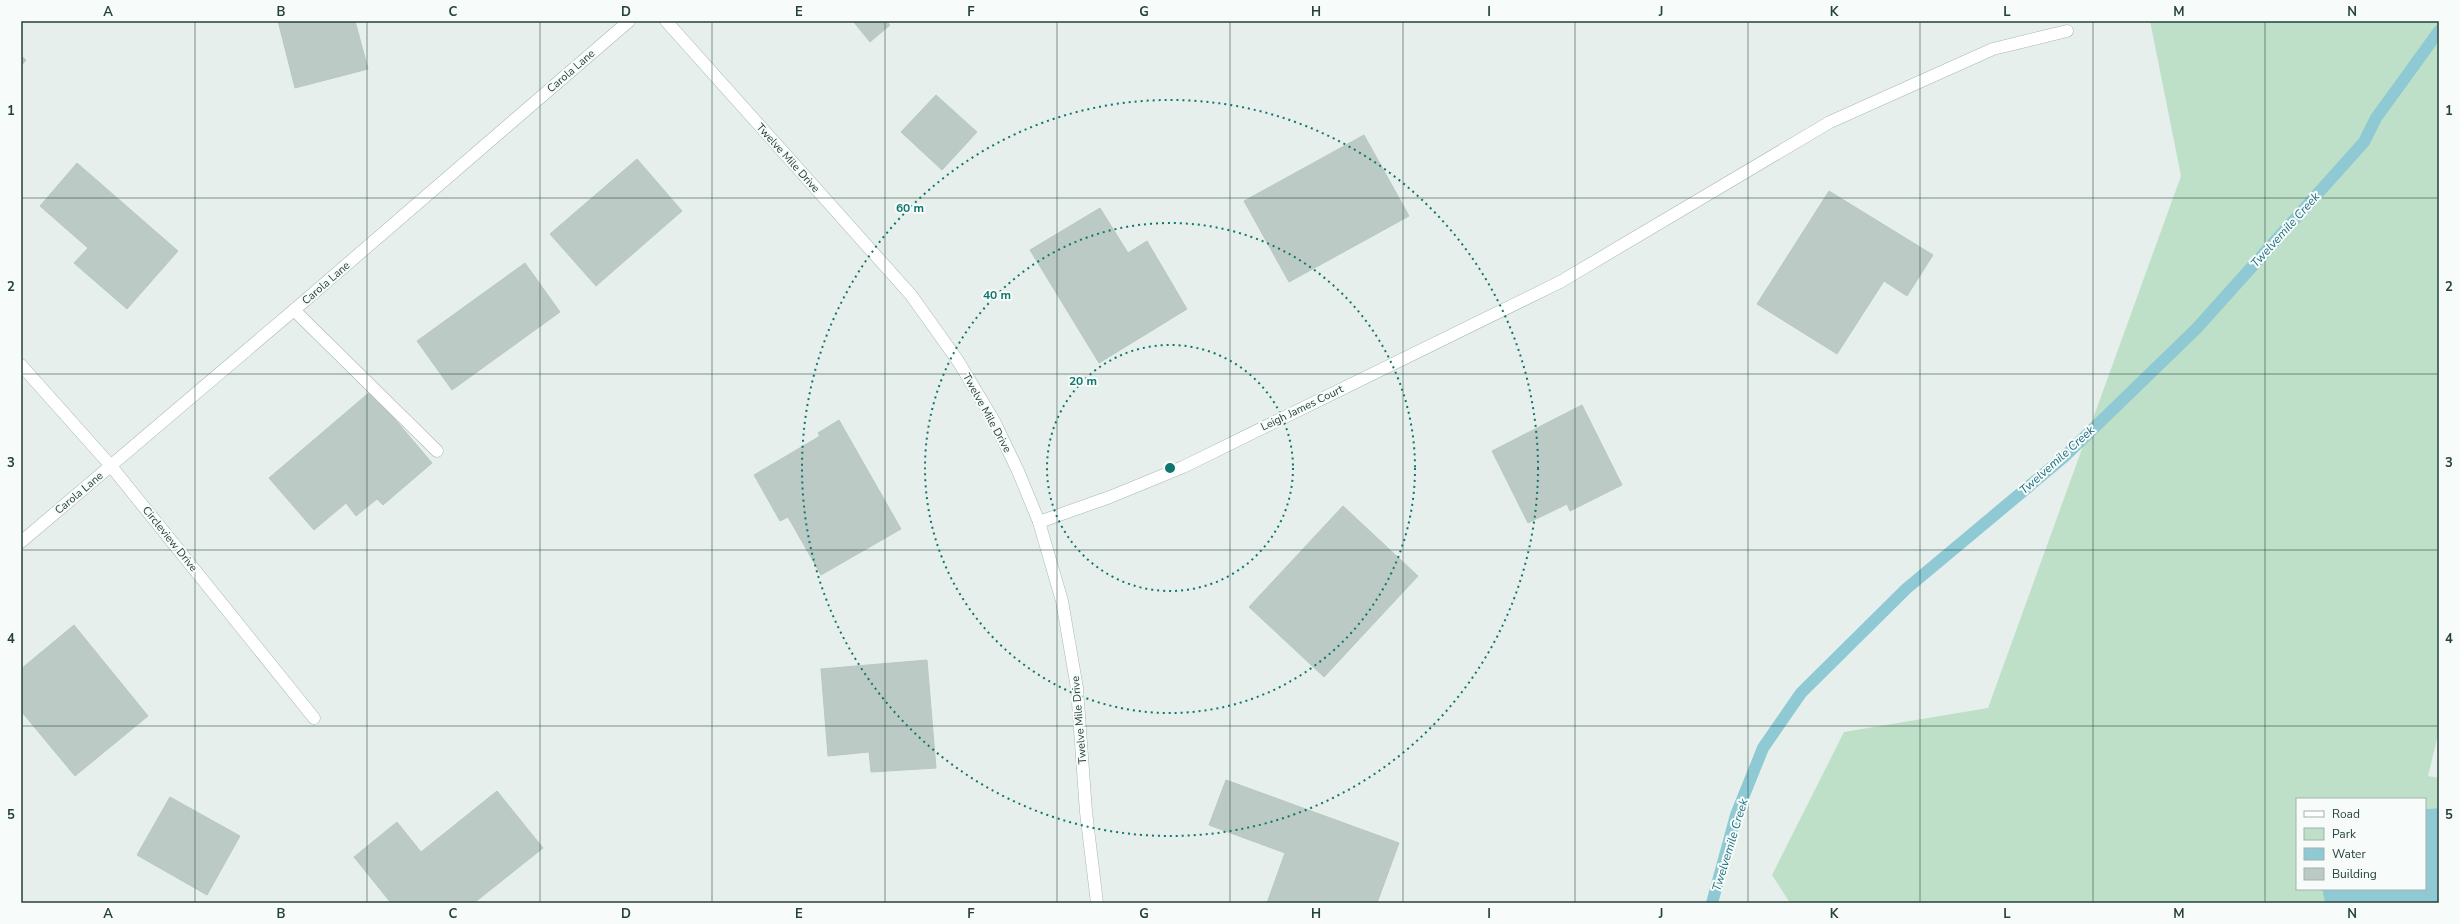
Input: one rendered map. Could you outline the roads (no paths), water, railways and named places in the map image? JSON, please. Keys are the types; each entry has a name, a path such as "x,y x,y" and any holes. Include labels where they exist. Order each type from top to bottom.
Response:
{"street":[{"name":"Carola Lane","path":"21,542 294,310 629,21"},
{"name":"Twelve Mile Drive","path":"666,21 911,295 958,361 994,421 1018,471 1039,522 1062,601 1078,688 1086,812 1097,903"},
{"name":"Leigh James Court","path":"1039,522 1110,497 1183,467 1560,282 1830,122 1993,49 2067,31"},
{"path":"294,310 437,451"},
{"name":"Circleview Drive","path":"21,365 111,466 314,718"}],"water":[{"path":"2439,808 2439,903 2325,903 2322,890 2426,890 2426,809"}],"waterway":[{"name":"Twelvemile Creek","path":"1712,903 1736,815 1763,748 1801,693 1906,589 2064,457 2197,328 2364,142 2376,118 2439,31"}]}
